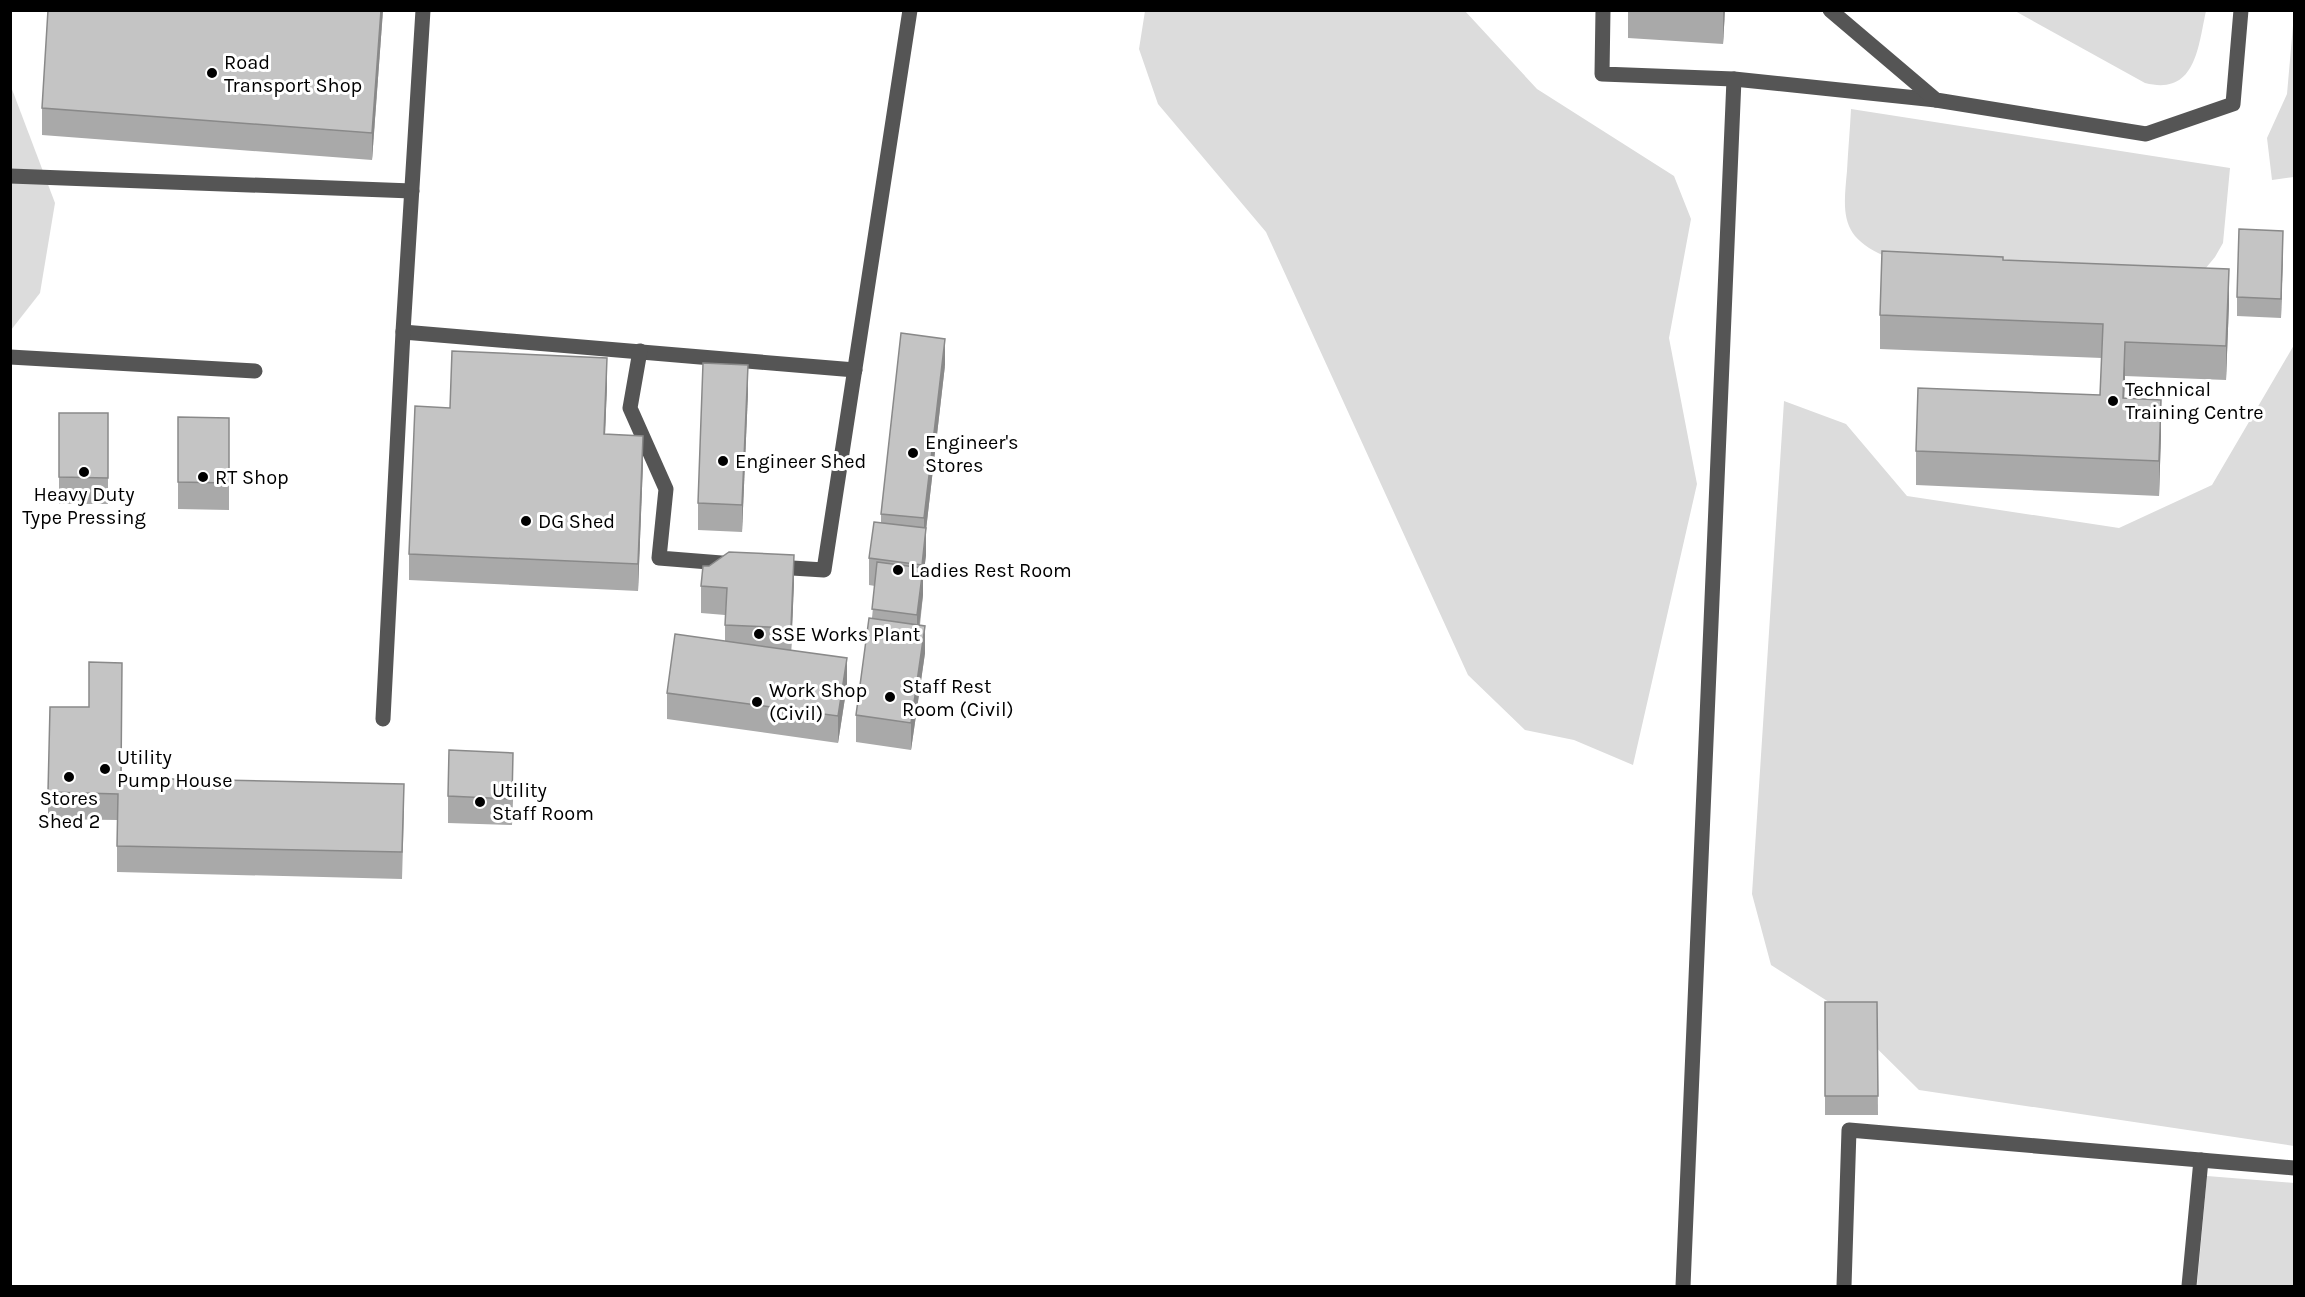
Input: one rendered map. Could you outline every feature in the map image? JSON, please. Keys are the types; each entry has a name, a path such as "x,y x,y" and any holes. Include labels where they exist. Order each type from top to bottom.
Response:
{"lane":[{"path":"383,719 403,332 423,10"},
{"path":"640,351 630,408 666,489 658,558 824,570 910,10"},
{"path":"1603,10 1602,74 1734,79 1936,100 2146,134 2233,104 2241,10"},
{"path":"1830,10 1936,100"},
{"path":"1683,1287 1734,79"},
{"path":"10,176 412,191"},
{"path":"403,332 855,370"},
{"path":"10,357 255,371"},
{"path":"1844,1287 1849,1130 2295,1168"},
{"path":"2189,1287 2201,1160"}],"shaded area":[{"path":"1145,11 1465,11 1537,89 1674,176 1691,219 1669,338 1697,484 1633,765 1574,740 1525,730 1468,675 1266,232 1158,104 1139,49"},
{"path":"2015,11 2206,11 2197,53 2192,65 2185,75 2175,82 2162,85 2145,83"},
{"path":"2294,14 2294,177 2272,180 2267,138 2287,94"},
{"path":"10,84 55,203 40,293 11,330"},
{"path":"1851,109 2230,168 2223,243 2205,269 1885,256 1870,249 1852,232 1845,211"},
{"path":"2294,345 2294,1146 1919,1090 1832,1004 1771,965 1752,894 1784,401 1846,424 1907,496 2119,528 2212,485"},
{"path":"2207,1176 2294,1183 2294,1286 2197,1286"}],"building":[{"name":"Road Transport Shop","path":"48,10 381,10 372,133 42,108"},
{"path":"2239,229 2283,231 2281,299 2237,297"},
{"path":"1882,251 2003,257 2003,260 2229,269 2226,346 2125,342 2123,398 2161,400 2159,461 1916,451 1918,388 2100,395 2103,324 1880,315"},
{"name":"Engineer's Stores","path":"901,333 945,339 924,518 881,514"},
{"name":"DG Shed","path":"452,351 607,358 604,434 643,436 638,564 409,554 415,406 450,408"},
{"name":"Engineer Shed","path":"703,363 748,365 742,505 698,503"},
{"path":"59,413 108,413 108,478 59,477"},
{"path":"178,417 229,418 229,483 178,482"},
{"path":"874,522 926,528 922,565 869,558"},
{"path":"729,552 794,555 791,628 725,625 727,588 701,586 703,566 709,566"},
{"path":"877,562 923,568 917,615 872,609"},
{"name":"Staff Rest Room (Civil)","path":"869,618 925,626 911,723 856,715"},
{"path":"675,634 847,658 838,716 667,693"},
{"path":"89,662 122,663 121,778 404,784 402,852 117,846 118,794 48,792 50,707 89,707"},
{"path":"449,750 513,753 512,799 448,796"},
{"path":"1825,1002 1877,1002 1878,1096 1825,1096"}],"place":[{"name":"Road Transport Shop","path":"212,73"},
{"name":"Technical Training Centre","path":"2113,401"},
{"name":"Engineer's Stores","path":"913,453"},
{"name":"Engineer Shed","path":"723,461"},
{"name":"Heavy Duty Type Pressing","path":"84,472"},
{"name":"RT Shop","path":"203,477"},
{"name":"DG Shed","path":"526,521"},
{"name":"Ladies Rest Room","path":"898,570"},
{"name":"SSE Works Plant","path":"759,634"},
{"name":"Staff Rest Room (Civil)","path":"890,697"},
{"name":"Work Shop (Civil)","path":"757,702"},
{"name":"Utility Pump House","path":"105,769"},
{"name":"Stores Shed 2","path":"69,777"},
{"name":"Utility Staff Room","path":"480,802"}]}
